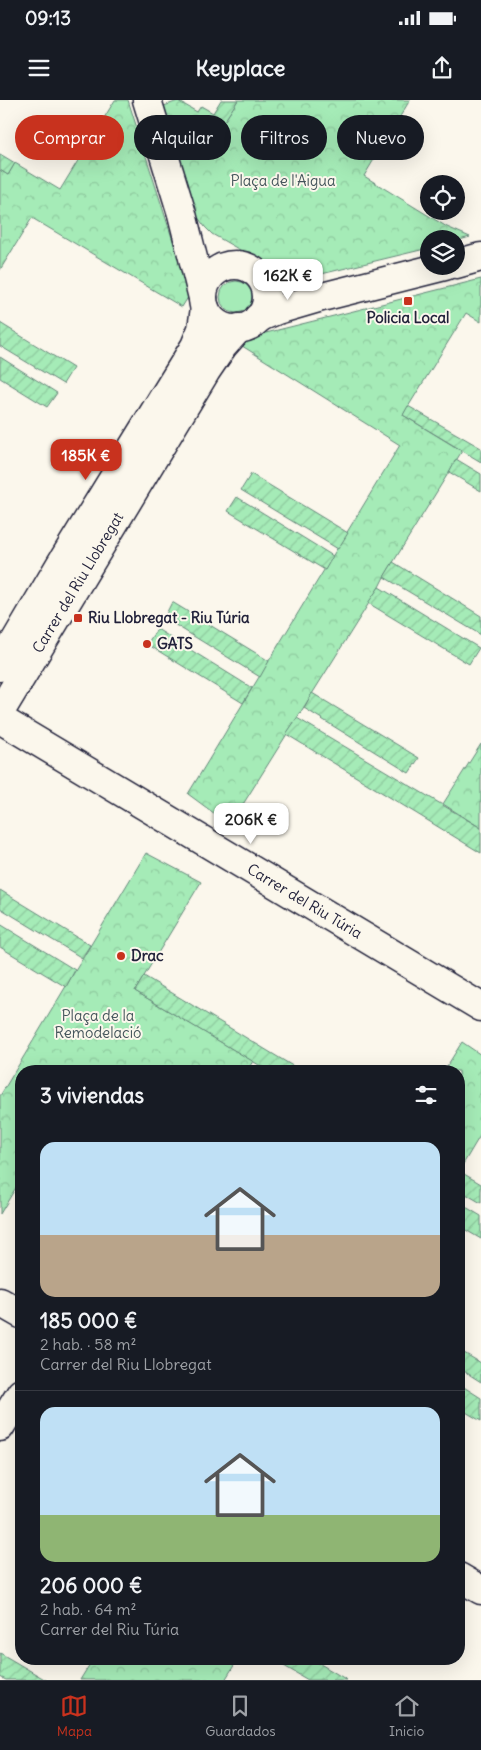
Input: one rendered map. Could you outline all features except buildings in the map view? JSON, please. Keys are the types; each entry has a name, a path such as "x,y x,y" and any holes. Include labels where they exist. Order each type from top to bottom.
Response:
{"street":[{"path":"147,100 182,214 204,303 210,317 219,324 229,328 249,323 264,309 267,299 266,289 262,279 246,266 225,266 213,274 204,287 204,303"},
{"path":"182,214 193,236 223,259 236,265"},
{"path":"465,261 481,257"},
{"name":"Carrer del Riu Llobregat","path":"0,712 206,371 223,346 249,323 277,310 420,272"},
{"name":"Carrer del Riu Llobregat","path":"262,279 284,292 300,298 318,298"},
{"name":"Carrer del Riu Llobregat","path":"0,667 65,557 195,346 202,329 204,303"},
{"name":"Carrer del Riu Túria","path":"0,719 481,1007"},
{"path":"0,1302 15,1311"},
{"path":"0,1427 15,1403"},
{"path":"465,1581 481,1590"}],"green space":[{"path":"115,100 128,100 134,119 134,160 147,160 190,294 182,307 32,218 0,270 0,170 8,175 15,163 60,190 78,160 124,160 124,115 106,115"},
{"path":"221,100 238,100 228,115 216,115 213,113"},
{"name":"Plaça de l'Aigua","path":"238,100 410,100 401,115 337,115 337,160 374,160 364,176 420,210 420,220 436,220 454,230 420,230 420,250 309,277 297,278 282,274 212,234 197,216 180,160 231,160 231,115 228,115"},
{"name":"Plaça de l'Aigua","path":"178,101 197,112 201,106 216,115 167,115 164,106"},
{"path":"0,154 15,163 8,175 0,170"},
{"path":"481,279 481,322 466,313 403,415 462,451 230,825 188,794 400,445 239,344 242,339"},
{"path":"236,281 242,282 247,286 251,291 251,303 247,308 242,312 236,313 230,312 225,308 221,303 220,297 221,291 225,286 230,282"},
{"path":"0,323 73,368 63,384 0,346"},
{"path":"0,357 57,393 47,407 0,378"},
{"path":"408,406 481,448 481,462 403,415"},
{"path":"456,459 481,474 481,491 449,472"},
{"path":"251,474 348,533 338,549 241,490"},
{"path":"237,497 333,556 325,570 228,511"},
{"path":"393,562 481,616 481,635 384,577"},
{"path":"379,587 479,648 469,664 368,603"},
{"path":"172,602 269,661 260,677 164,618"},
{"path":"157,629 252,688 243,703 147,644"},
{"path":"312,693 419,758 409,773 304,708"},
{"path":"297,718 481,828 481,853 286,734"},
{"path":"481,744 481,828 443,804"},
{"name":"Plaça de la Remodelació","path":"146,853 201,882 135,991 253,1061 251,1065 19,1065"},
{"path":"0,890 90,945 82,958 0,908"},
{"path":"0,924 75,970 66,987 0,947"},
{"path":"144,976 291,1065 259,1065 135,991"},
{"path":"462,1042 481,1055 481,1134 465,1161 465,1065 448,1065"},
{"path":"15,1071 15,1189 0,1214 0,1096"},
{"path":"465,1175 481,1184 481,1203 465,1194"},
{"path":"465,1207 481,1216 481,1239 465,1230"},
{"path":"465,1354 481,1363 481,1382 465,1372"},
{"path":"465,1388 481,1398 481,1421 465,1412"},
{"path":"0,1653 15,1662 15,1665 20,1665 46,1680 6,1680 0,1677"},
{"path":"89,1665 234,1665 225,1680 80,1680"},
{"path":"282,1665 322,1665 347,1680 308,1680"}],"place":[{"name":"Policia Local","path":"408,301"},
{"name":"Riu Llobregat - Riu Túria","path":"78,618"},
{"name":"GATS","path":"147,644"},
{"name":"Drac","path":"121,956"}]}
